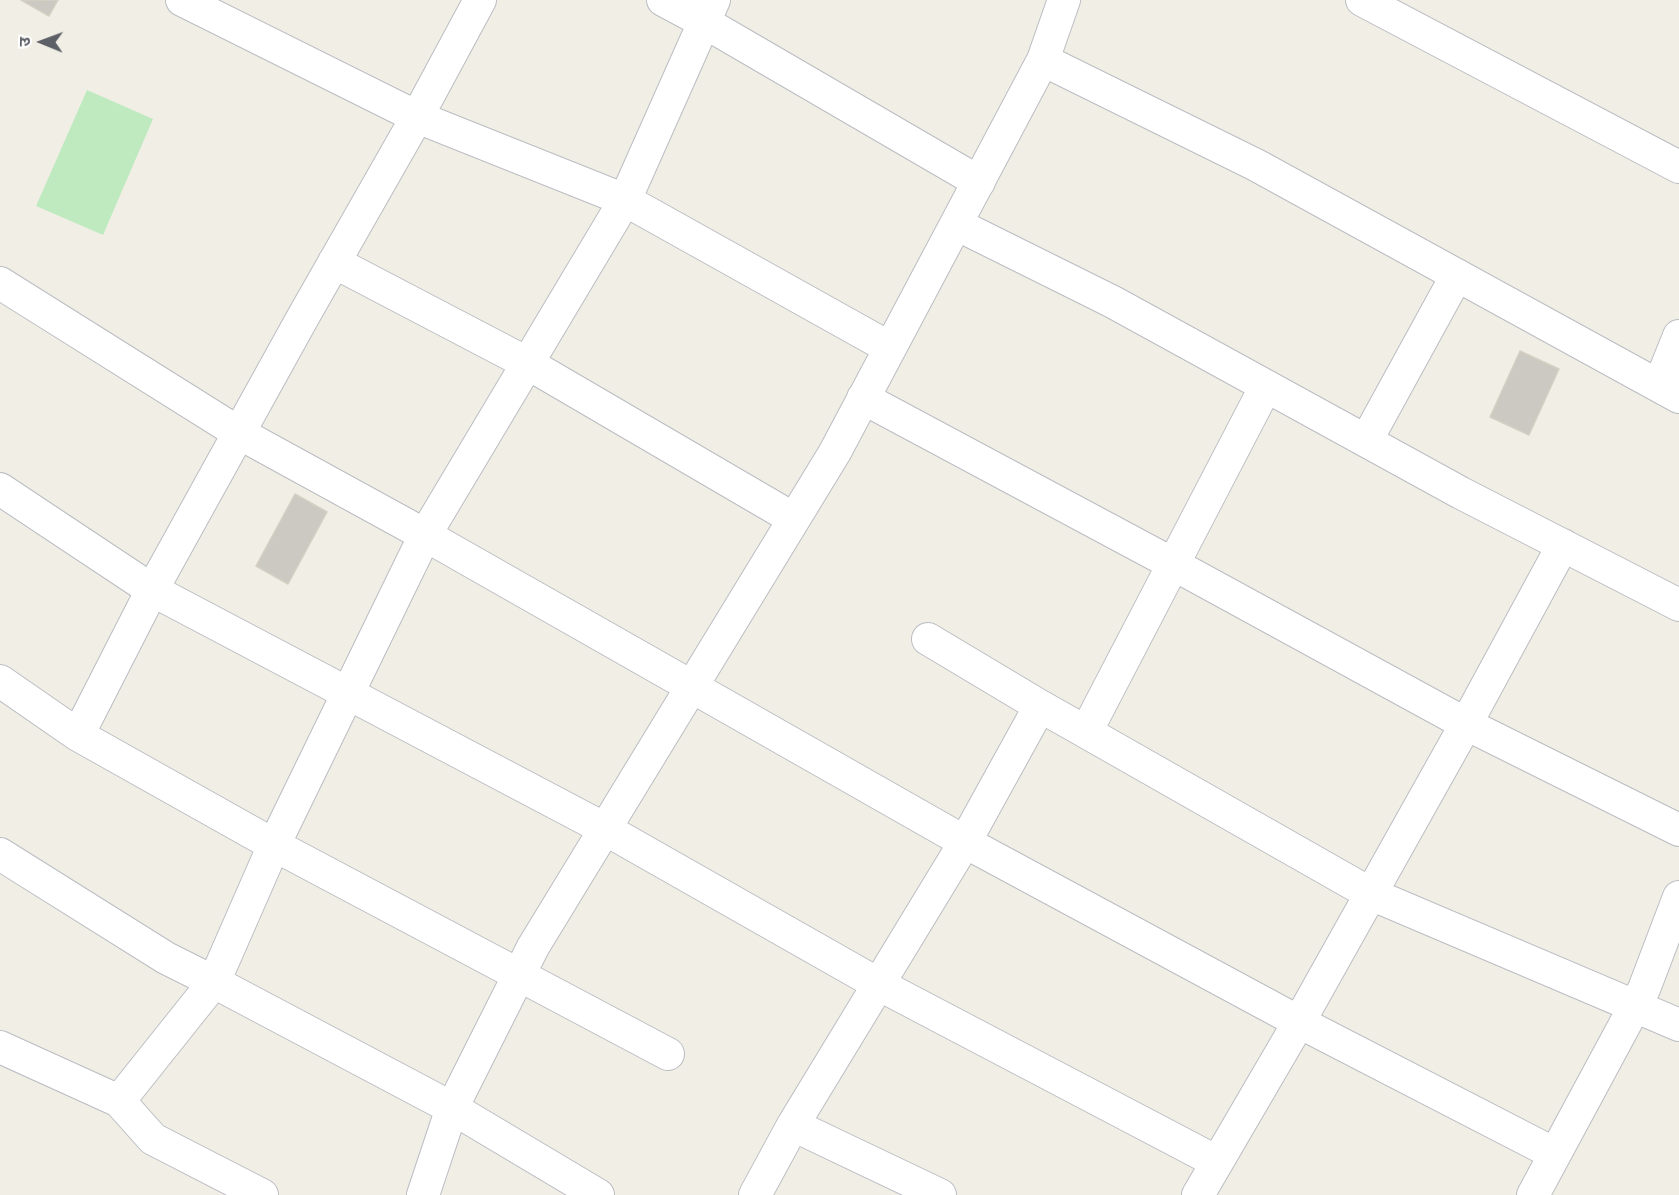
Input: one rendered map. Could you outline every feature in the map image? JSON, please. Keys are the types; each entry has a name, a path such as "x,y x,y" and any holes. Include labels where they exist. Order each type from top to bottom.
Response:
{"street":[{"path":"182,0 417,117 625,200 890,348"},
{"path":"78,735 152,590 480,0"},
{"path":"663,0 709,11 979,182"},
{"path":"423,1195 452,1108 533,947 835,452 1043,60 1064,0"},
{"path":"1362,0 1679,167"},
{"path":"119,1101 214,982 274,845 425,535 625,200 709,11"},
{"path":"1043,60 1256,165 1669,391 1679,336"},
{"path":"956,224 1113,302 1461,493 1679,604"},
{"path":"334,262 527,363 794,519"},
{"path":"1366,441 1457,275"},
{"path":"0,283 239,433 425,535 965,842 1299,1022 1555,1154"},
{"path":"1086,732 1266,386"},
{"path":"863,398 1466,724 1679,830"},
{"path":"0,489 152,590 605,829 878,984 1217,1162"},
{"path":"1198,1195 1371,894 1563,545"},
{"path":"928,639 1040,706 1371,894 1679,1025"},
{"path":"0,681 78,735 274,845 668,1054"},
{"path":"755,1195 793,1125 965,842 1040,706"},
{"path":"0,854 166,958 452,1108 598,1195"},
{"path":"1533,1195 1644,988 1679,897"},
{"path":"0,1047 119,1101 153,1139 262,1195"},
{"path":"793,1125 940,1195"}],"green space":[{"path":"87,90 153,119 103,235 36,206"}],"building":[{"path":"21,0 58,0 49,16"},
{"path":"1520,351 1559,369 1529,435 1490,417"},
{"path":"295,494 327,512 288,584 256,566"}]}
